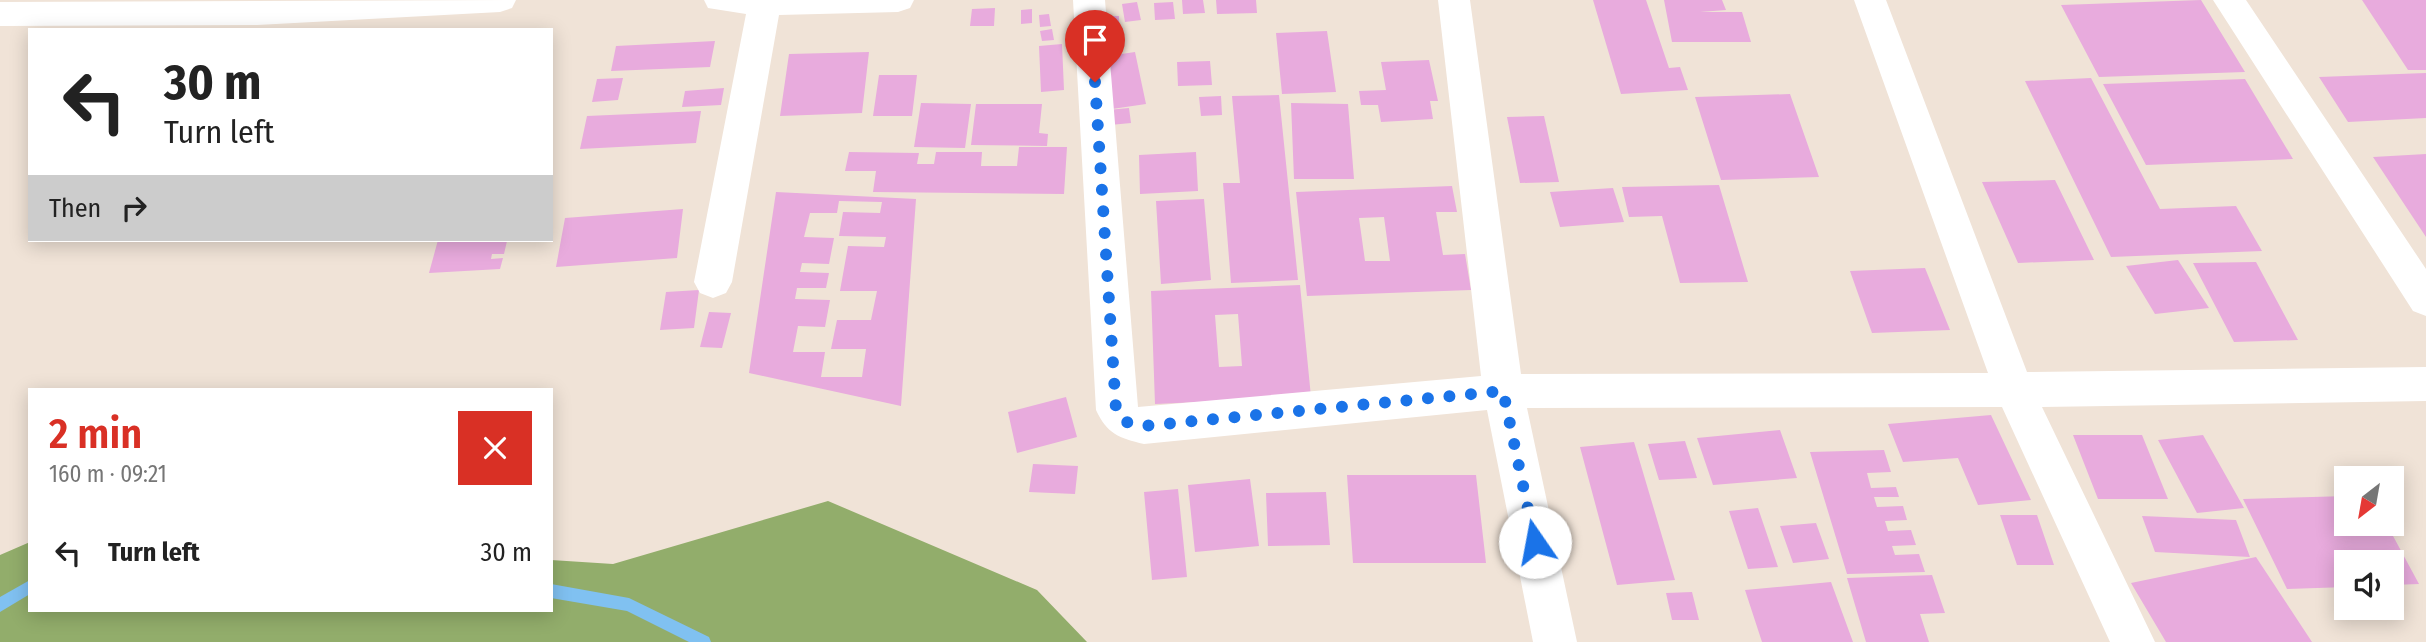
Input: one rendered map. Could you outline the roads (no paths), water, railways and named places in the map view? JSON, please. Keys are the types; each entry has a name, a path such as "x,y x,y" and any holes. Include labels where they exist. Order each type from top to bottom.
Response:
{"street":[{"path":"0,14 500,0"},
{"path":"720,0 898,0"},
{"path":"1089,0 1116,410 1126,422 1144,426 1503,391 2014,390 2426,384"},
{"path":"1454,0 1503,391 1555,642"},
{"path":"1870,0 2014,390 2133,642"},
{"path":"2229,0 2426,300"},
{"path":"713,282 765,2"}],"waterway":[{"path":"0,605 28,587"},
{"path":"553,591 629,605 704,642"}]}
